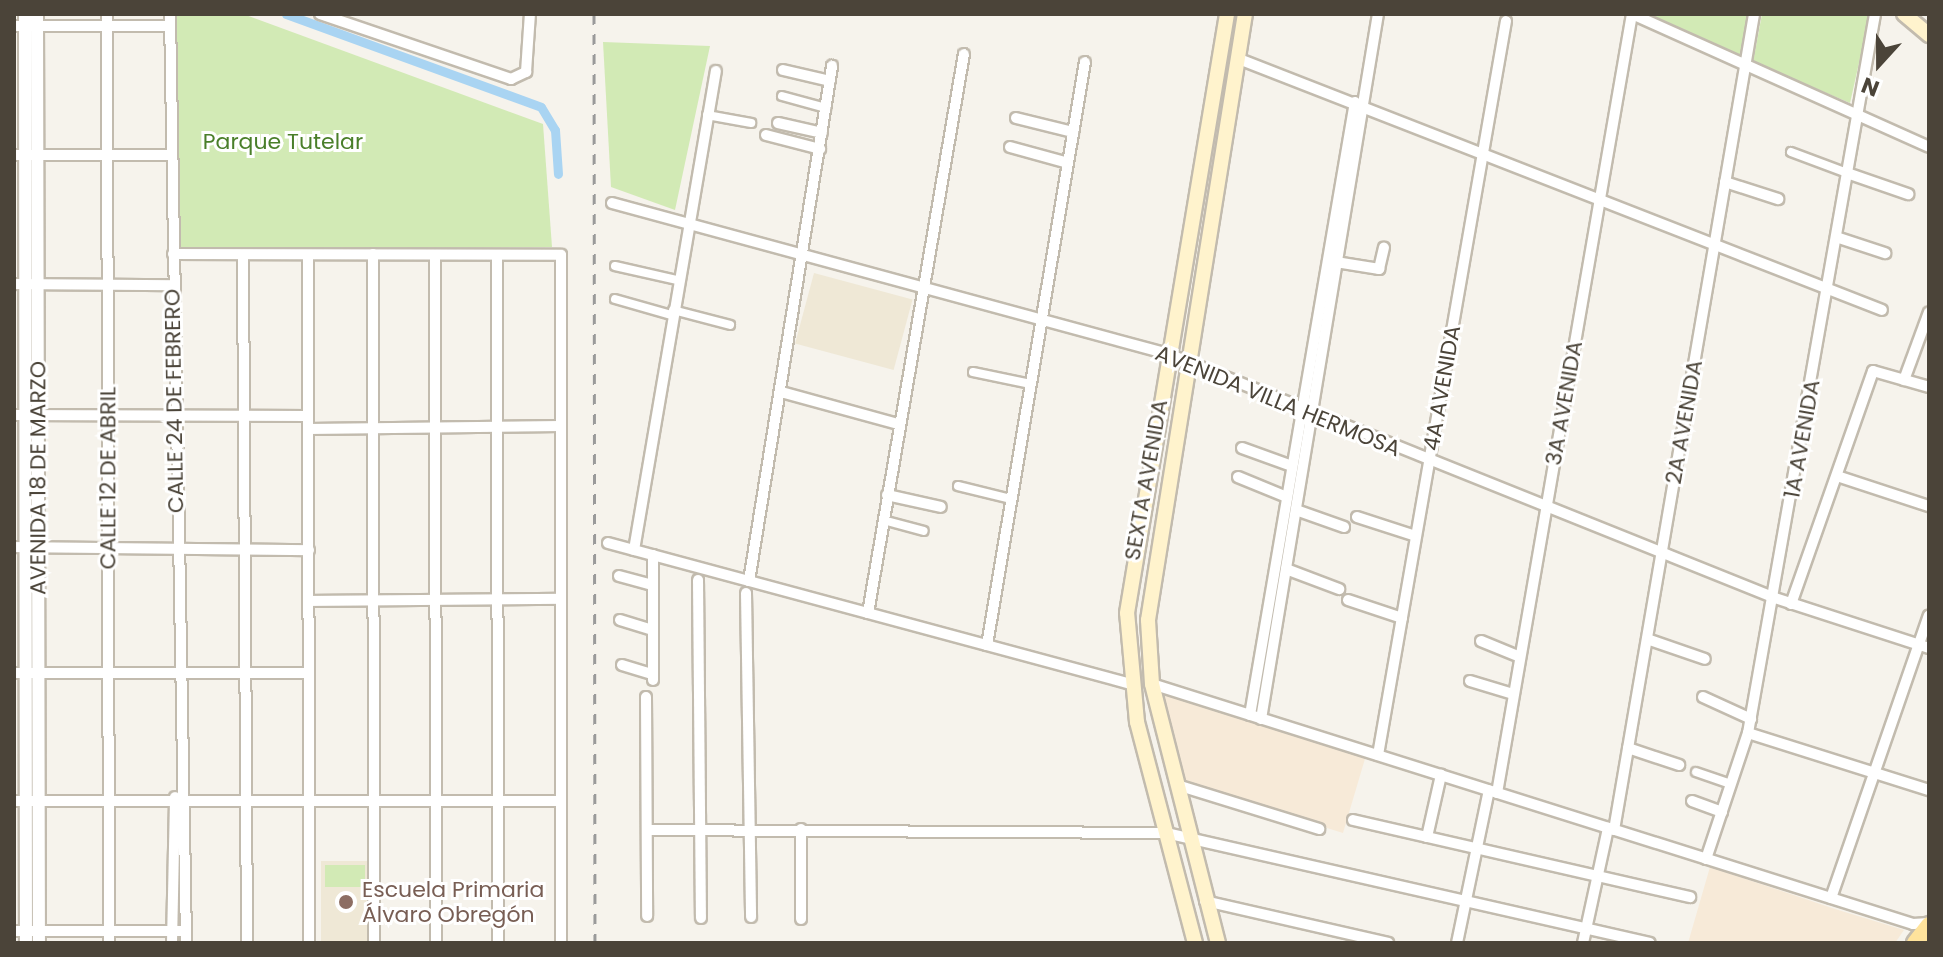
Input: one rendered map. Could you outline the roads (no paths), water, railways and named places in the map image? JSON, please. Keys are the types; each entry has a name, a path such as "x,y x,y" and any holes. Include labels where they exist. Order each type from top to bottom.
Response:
{"main road":[{"name":"SEXTA AVENIDA","path":"1195,943 1131,684 1130,568 1227,14"},
{"name":"SEXTA AVENIDA","path":"1218,943 1152,684 1153,573 1245,14"},
{"path":"1904,14 1929,35"}],"street":[{"name":"CALLE 12 DE ABRIL","path":"107,14 109,937"},
{"name":"CALLE 24 DE FEBRERO","path":"170,14 179,800 186,937"},
{"path":"320,14 432,55 521,77 530,14"},
{"path":"1255,717 1340,263 1367,108 1364,91 1378,14"},
{"path":"1632,14 1929,147"},
{"name":"3A AVENIDA","path":"1457,943 1477,848 1493,792 1520,657 1632,14"},
{"name":"2A AVENIDA","path":"1583,943 1628,748 1754,14"},
{"name":"1A AVENIDA","path":"1706,859 1751,719 1775,598 1875,14"},
{"path":"28,21 170,26"},
{"name":"AVENIDA 18 DE MARZO","path":"28,21 26,284 33,415 34,673 26,801 29,936"},
{"name":"4A AVENIDA","path":"1378,755 1506,21"},
{"path":"868,613 921,288 964,54"},
{"path":"1239,59 1882,310"},
{"path":"987,645 1085,62"},
{"path":"749,581 804,257 832,66"},
{"path":"783,70 830,81"},
{"path":"634,550 686,224 716,71"},
{"path":"1284,562 1287,497 1326,260 1353,104 1364,91"},
{"path":"782,96 826,108"},
{"path":"707,115 751,123"},
{"path":"1016,118 1073,132"},
{"path":"778,123 822,133"},
{"path":"766,135 820,149"},
{"path":"1010,147 1068,163"},
{"path":"1791,152 1908,194"},
{"path":"25,155 171,155"},
{"path":"1725,182 1778,199"},
{"name":"AVENIDA VILLA HERMOSA","path":"612,203 1168,354 1313,415 1775,598 1924,646"},
{"path":"1836,237 1885,253"},
{"path":"1326,260 1379,269 1384,248"},
{"path":"173,254 561,255 561,943"},
{"path":"373,254 374,943"},
{"path":"243,255 247,943"},
{"path":"308,255 309,943"},
{"path":"435,255 436,943"},
{"path":"497,255 498,943"},
{"path":"615,266 677,280"},
{"path":"26,284 173,285"},
{"path":"615,299 730,325"},
{"path":"1904,380 1929,312"},
{"path":"1791,604 1873,371 1929,387"},
{"path":"973,372 1031,384"},
{"path":"781,392 898,424"},
{"path":"14,415 308,416"},
{"path":"308,429 561,426"},
{"path":"1242,448 1292,466"},
{"path":"1837,476 1929,506"},
{"path":"1238,477 1287,497"},
{"path":"958,486 1011,499"},
{"path":"887,495 941,507"},
{"path":"1296,510 1344,527"},
{"path":"1357,517 1416,536"},
{"path":"883,520 924,531"},
{"path":"608,543 1131,684"},
{"path":"14,547 309,550"},
{"path":"622,665 652,677 653,555"},
{"path":"1284,562 1339,589"},
{"path":"619,576 653,585"},
{"path":"698,580 701,918"},
{"path":"746,593 751,917"},
{"path":"309,601 561,599"},
{"path":"1348,600 1402,618"},
{"path":"1831,898 1874,773 1924,646 1929,615"},
{"path":"620,620 653,630"},
{"path":"1647,639 1705,659"},
{"path":"1481,641 1520,657"},
{"path":"14,673 308,673"},
{"path":"1470,681 1513,694"},
{"path":"1152,684 1831,898 1923,932"},
{"path":"646,697 647,916"},
{"path":"1703,697 1751,719"},
{"path":"1748,733 1929,790"},
{"path":"1628,748 1679,765"},
{"path":"1696,772 1731,784"},
{"path":"1427,837 1441,775"},
{"path":"1177,785 1319,829"},
{"name":"CALLE 24 DE FEBRERO","path":"172,943 179,800"},
{"path":"26,801 561,801"},
{"path":"1692,801 1722,812"},
{"path":"1353,820 1690,897"},
{"path":"801,829 801,919"},
{"path":"647,830 1166,833 1650,943"},
{"path":"1205,901 1388,943"},
{"path":"29,936 109,937 172,931 186,937"}],"waterway":[{"path":"286,14 541,107 555,130 558,174"}],"railway":[{"path":"594,14 595,943"}],"place":[{"name":"Escuela Primaria Álvaro Obregón","path":"346,902"}],"park label":[{"name":"Parque Tutelar","path":"283,142"}]}
